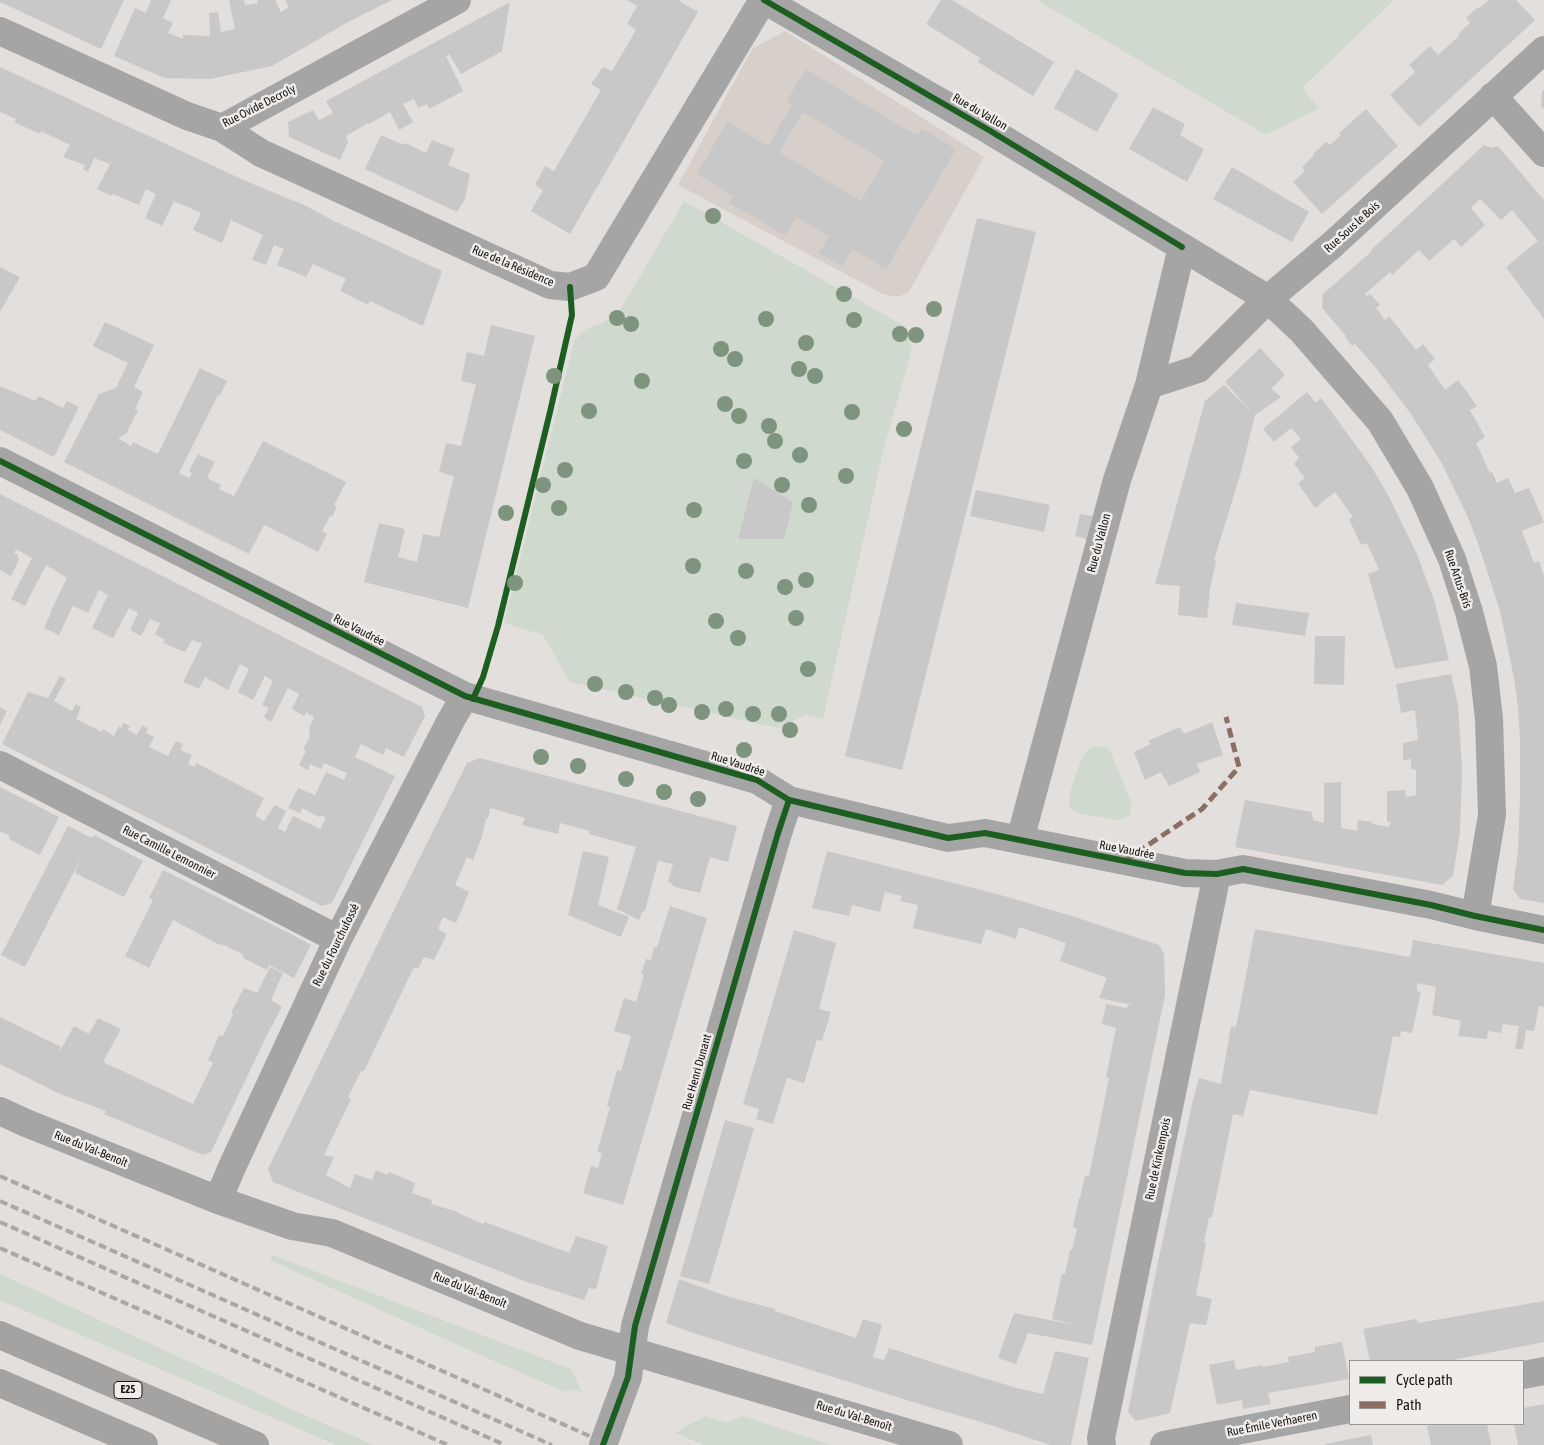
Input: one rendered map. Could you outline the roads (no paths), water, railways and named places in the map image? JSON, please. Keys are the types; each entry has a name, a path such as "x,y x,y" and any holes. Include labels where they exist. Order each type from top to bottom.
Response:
{"highway":[{"name":"E25","path":"0,1336 255,1445"},
{"path":"0,1382 144,1445"}],"street":[{"name":"Rue Ovide Decroly","path":"0,31 187,116 222,128 457,0"},
{"name":"Rue de la Résidence","path":"222,128 261,153 550,285 570,287 596,277 764,0"},
{"name":"Rue du Vallon","path":"764,0 987,129 1268,299"},
{"name":"Rue Sous le Bois","path":"1149,384 1198,369 1268,299 1332,245 1544,50"},
{"path":"1493,96 1544,153"},
{"name":"Rue du Vallon","path":"1020,840 1117,480 1149,384 1182,247"},
{"name":"Rue Artus-Bris","path":"1268,299 1302,332 1380,421 1420,488 1452,559 1469,612 1483,666 1489,719 1492,815 1475,916"},
{"name":"Rue Vaudrée","path":"0,461 464,696 757,780 789,800 948,838 985,833 1185,873 1217,874 1243,869 1431,905 1544,930"},
{"name":"Rue du Fourchufossé","path":"218,1200 338,939 464,696"},
{"name":"Rue Camille Lemonnier","path":"0,765 338,939"},
{"name":"Rue Henri Dunant","path":"603,1445 628,1377 635,1326 789,800"},
{"name":"Rue de Kinkempois","path":"1102,1445 1101,1438 1217,874"},
{"name":"Rue du Val-Benoît","path":"0,1111 218,1200 292,1226 332,1233 580,1336 949,1445"},
{"path":"1524,1375 1544,1371"},
{"name":"Rue Émile Verhaeren","path":"1164,1445 1349,1409"}],"railway":[{"path":"0,1176 610,1445"},
{"path":"0,1201 552,1445"},
{"path":"0,1222 505,1445"},
{"path":"0,1248 448,1445"}]}
